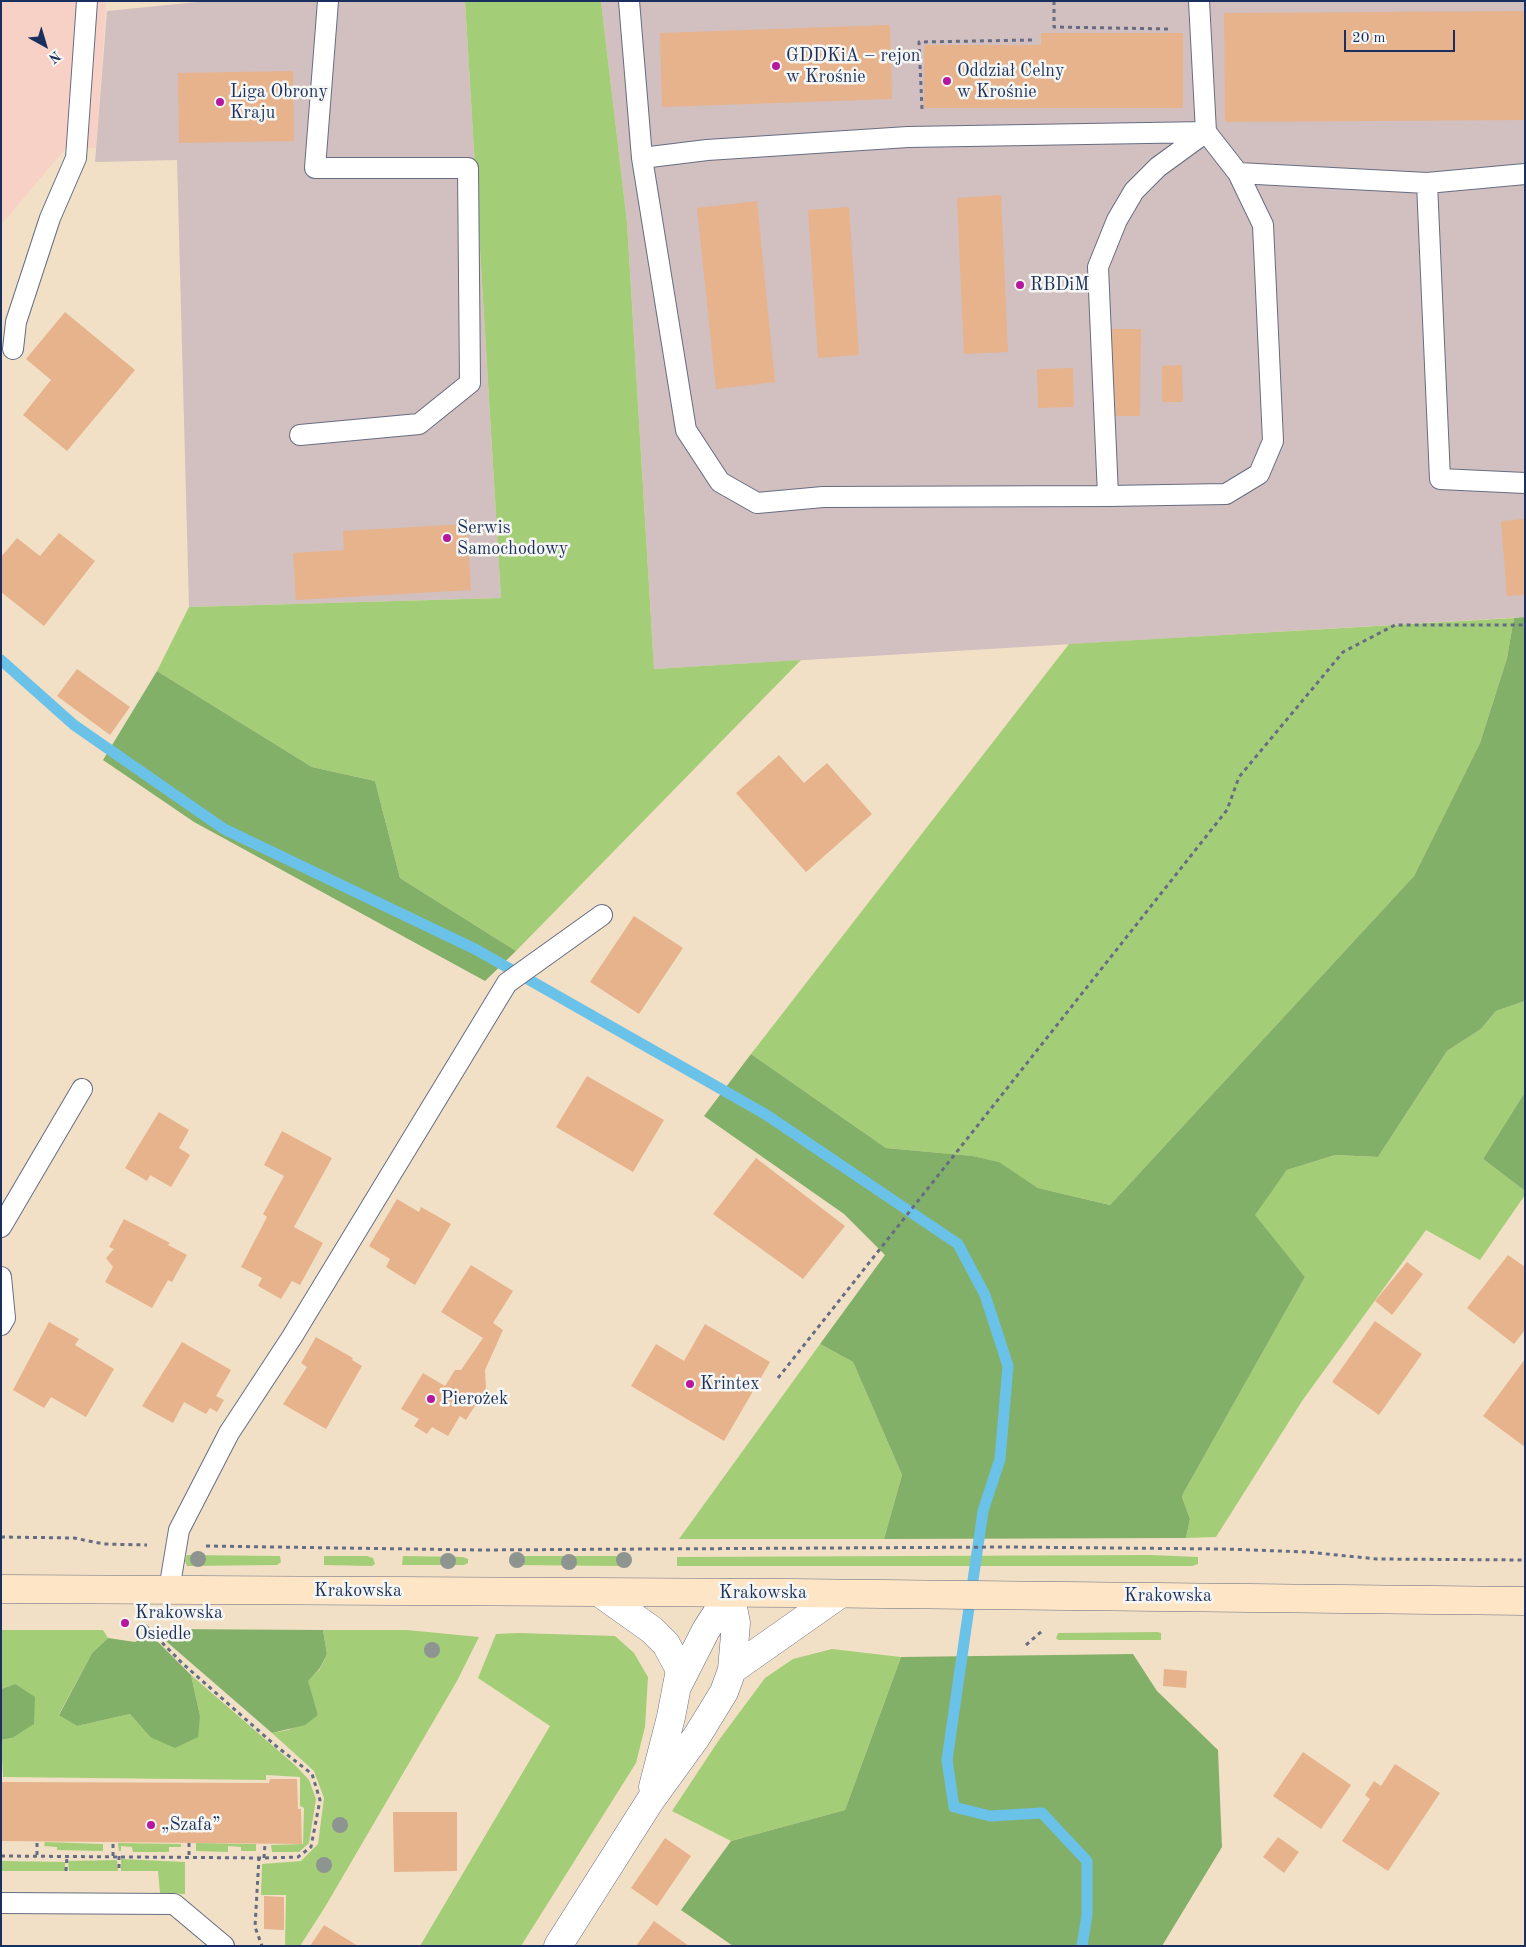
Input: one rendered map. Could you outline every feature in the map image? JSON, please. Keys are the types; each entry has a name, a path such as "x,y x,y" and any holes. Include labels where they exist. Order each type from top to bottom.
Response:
{"main road":[{"name":"Krakowska","path":"1,1589 945,1594 1525,1601"}],"street":[{"path":"600,1592 652,1630 666,1644 680,1670 650,1801"},
{"path":"678,1685 706,1630 730,1593"},
{"path":"558,1946 650,1801 712,1713 724,1692 732,1670 736,1623 730,1593"},
{"path":"732,1670 840,1594"}],"lane":[{"path":"13,349 16,322 50,218 76,158 87,1"},
{"path":"300,435 419,424 470,383 468,168 315,168 328,1"},
{"path":"629,1 642,158 686,430 720,482 757,503 823,498 1226,494 1259,474 1273,441 1263,225 1238,173 1206,132 1199,1"},
{"path":"642,158 707,150 908,137 1206,132"},
{"path":"1108,496 1098,267 1117,220 1134,191 1158,167 1206,132"},
{"path":"1238,173 1426,183 1525,174"},
{"path":"1426,183 1440,479 1525,483"},
{"path":"169,1590 179,1530 228,1433 292,1337 508,983 602,914"},
{"path":"1,1227 82,1089"},
{"path":"1,1277 5,1318 1,1325"},
{"path":"1,1903 174,1904 224,1946"}],"path":[{"path":"1054,1 1054,27 1172,29"},
{"path":"927,113 922,111 919,42 1032,40"},
{"path":"778,1378 1227,810 1239,777 1343,652 1395,625 1525,625"},
{"path":"385,1547 479,1550 955,1547 1225,1549 1307,1552 1377,1559 1525,1560"},
{"path":"1,1856 264,1858 298,1856 311,1847 320,1800 312,1774 276,1746 197,1676 143,1623"},
{"path":"36,1855 37,1841"},
{"path":"113,1856 114,1842"},
{"path":"189,1843 189,1857"},
{"path":"264,1858 265,1844"},
{"path":"66,1871 67,1856"},
{"path":"119,1856 119,1871"},
{"path":"259,1858 254,1927 262,1946"}],"shaded area":[{"path":"1,1 105,1 106,8 96,148 67,147 1,225"},
{"path":"207,1 465,1 501,598 189,607 177,160 95,162 107,11"},
{"path":"601,1 1525,1 1525,617 654,669 627,222"}],"green space":[{"path":"465,1 601,1 627,222 654,669 801,660 516,951 400,878 375,781 312,767 157,671 189,607 501,598"},
{"path":"1525,617 1525,1001 1496,1011 1481,1029 1447,1051 1378,1157 1335,1155 1287,1170 1255,1215 1305,1277 1184,1492 1182,1497 1190,1519 1186,1538 884,1539 902,1475 853,1362 820,1344 885,1255 844,1214 704,1116 751,1054 886,1148 973,1156 999,1162 1038,1188 1110,1205 1414,876 1480,743 1507,658 1514,618"},
{"path":"1514,618 1507,658 1480,743 1414,876 1110,1205 1038,1188 998,1162 973,1156 886,1148 751,1054 1069,644"},
{"path":"157,671 312,767 375,781 400,878 516,951 485,981 194,822 103,760"},
{"path":"1525,1001 1525,1092 1483,1159 1525,1191 1525,1195 1480,1260 1426,1230 1302,1401 1216,1537 1186,1538 1190,1519 1182,1497 1184,1492 1305,1277 1254,1215 1287,1170 1335,1155 1378,1157 1447,1051 1481,1029 1496,1011"},
{"path":"1525,1092 1525,1191 1483,1159"},
{"path":"820,1344 853,1362 902,1475 884,1539 679,1539"},
{"path":"187,1555 280,1556 281,1562 277,1565 187,1566 185,1561"},
{"path":"1151,1555 1198,1557 1198,1564 1192,1566 677,1566 677,1557"},
{"path":"324,1556 367,1556 373,1558 375,1564 372,1566 324,1565"},
{"path":"403,1556 463,1557 468,1559 468,1563 464,1565 402,1565"},
{"path":"514,1556 631,1557 628,1565 620,1566 512,1565 509,1562"},
{"path":"162,1629 323,1630 327,1654 320,1668 308,1681 318,1715 305,1725 272,1733 160,1636"},
{"path":"1,1630 103,1630 108,1638 92,1653 59,1714 77,1726 130,1714 150,1737 200,1716 191,1675 296,1766 309,1780 316,1799 309,1843 299,1852 272,1852 271,1845 303,1844 304,1808 300,1806 300,1777 266,1775 266,1780 3,1777 1,1740 12,1738 15,1684 1,1689"},
{"path":"323,1630 407,1630 479,1637 457,1681 325,1907 300,1946 285,1946 286,1895 261,1895 262,1864 301,1861 318,1844 324,1798 314,1771 272,1733 288,1730 318,1715 307,1681 320,1669 327,1654"},
{"path":"1058,1633 1161,1633 1161,1640 1058,1640 1056,1638"},
{"path":"150,1634 191,1675 200,1716 198,1737 175,1748 150,1737 130,1714 77,1726 59,1715 92,1653 108,1638 135,1642"},
{"path":"496,1634 615,1636 634,1653 648,1677 645,1727 636,1763 521,1946 420,1946 550,1726 478,1678"},
{"path":"832,1649 901,1657 845,1810 731,1841 672,1811 719,1740 765,1678 793,1659"},
{"path":"1133,1654 1157,1691 1218,1750 1222,1847 1162,1946 733,1946 681,1910 731,1841 845,1810 901,1657"},
{"path":"15,1684 35,1697 34,1724 12,1738 1,1740 1,1689"},
{"path":"45,1842 103,1844 103,1851 57,1850 57,1847 44,1846"},
{"path":"118,1843 181,1844 181,1847 169,1847 169,1852 133,1852 132,1847 121,1846 121,1851 119,1851"},
{"path":"196,1843 256,1844 256,1851 241,1851 241,1847 228,1846 228,1852 196,1851"},
{"path":"121,1859 185,1862 185,1894 160,1893 158,1871 121,1871"},
{"path":"117,1860 118,1871 69,1871 68,1861"},
{"path":"1,1861 65,1862 65,1871 1,1871"}],"building":[{"path":"1525,11 1525,120 1225,122 1224,13"},
{"name":"GDDKiA – rejon w Krośnie","path":"890,25 892,99 662,107 660,33"},
{"path":"1041,33 1183,33 1183,108 924,108 924,45 1041,45"},
{"path":"293,71 294,141 179,143 178,73"},
{"path":"1001,195 1008,352 964,354 957,198"},
{"path":"757,201 775,382 716,389 697,208"},
{"path":"849,207 859,355 818,358 808,210"},
{"path":"65,312 135,370 67,451 23,415 51,380 26,359"},
{"path":"1110,329 1141,329 1140,416 1110,416"},
{"path":"1182,365 1183,402 1162,402 1162,366"},
{"path":"1073,368 1074,407 1038,408 1037,369"},
{"path":"1525,519 1525,595 1507,596 1501,521"},
{"path":"467,524 471,590 296,600 293,553 344,550 343,531"},
{"path":"59,533 95,561 44,626 1,592 1,557 17,538 40,556"},
{"path":"77,669 130,707 110,735 57,696"},
{"path":"779,755 804,783 827,763 872,814 806,872 736,793"},
{"path":"634,916 683,948 639,1014 590,982"},
{"path":"587,1076 664,1120 633,1172 556,1127"},
{"path":"159,1112 189,1130 179,1148 190,1155 171,1187 150,1175 147,1181 125,1168"},
{"path":"282,1131 332,1158 294,1227 323,1243 300,1285 292,1281 281,1299 258,1286 262,1278 241,1267 267,1217 263,1214 284,1176 264,1165"},
{"path":"756,1158 845,1226 803,1279 713,1214"},
{"path":"397,1199 419,1212 421,1207 451,1224 415,1285 386,1267 390,1259 369,1246"},
{"path":"124,1219 170,1243 168,1245 187,1255 172,1282 168,1280 152,1308 105,1282 113,1267 106,1258 114,1249 109,1247"},
{"path":"1508,1255 1525,1267 1525,1330 1514,1344 1467,1308"},
{"path":"1407,1262 1423,1274 1392,1315 1375,1301"},
{"path":"471,1265 513,1291 493,1323 503,1330 485,1370 486,1388 466,1420 460,1416 448,1436 432,1427 427,1434 414,1426 419,1419 401,1409 423,1373 445,1386 455,1370 461,1370 483,1338 441,1312"},
{"path":"1375,1321 1422,1354 1379,1415 1332,1382"},
{"path":"49,1322 79,1339 75,1345 114,1369 86,1417 51,1397 44,1408 13,1390"},
{"path":"705,1324 770,1362 724,1441 631,1386 656,1344 684,1361"},
{"path":"316,1337 353,1358 352,1360 362,1366 326,1429 283,1404 307,1367 301,1363"},
{"path":"182,1342 231,1370 216,1396 224,1400 217,1412 210,1408 206,1414 184,1402 173,1423 142,1406"},
{"path":"1525,1359 1525,1447 1483,1416"},
{"path":"1164,1669 1187,1671 1186,1688 1163,1686"},
{"path":"1303,1752 1351,1785 1321,1829 1273,1796"},
{"path":"1395,1764 1440,1793 1388,1871 1342,1841 1370,1799 1365,1795 1374,1781 1381,1786"},
{"name":"„Szafa”","path":"270,1779 297,1779 298,1809 301,1809 302,1844 1,1841 1,1782 269,1783"},
{"path":"393,1812 457,1812 457,1871 394,1872"},
{"path":"1278,1837 1299,1852 1284,1873 1263,1857"},
{"path":"665,1838 691,1856 657,1906 631,1888"},
{"path":"264,1896 284,1897 284,1930 264,1929"},
{"path":"654,1921 689,1946 636,1946"},
{"path":"324,1925 358,1946 310,1946"}],"waterway":[{"path":"1,660 74,725 224,829 475,949 765,1114 958,1244 985,1295 1008,1366 1000,1459 983,1511 947,1760 954,1807 990,1816 1042,1813 1087,1861 1087,1915 1082,1946"}],"place":[{"name":"GDDKiA – rejon w Krośnie","path":"776,66"},
{"name":"Oddział Celny w Krośnie","path":"947,81"},
{"name":"Liga Obrony Kraju","path":"220,102"},
{"name":"RBDiM","path":"1020,285"},
{"name":"Serwis Samochodowy","path":"447,538"},
{"name":"Krintex","path":"690,1384"},
{"name":"Pierożek","path":"431,1399"},
{"name":"Krakowska Osiedle","path":"125,1623"},
{"name":"„Szafa”","path":"151,1825"}]}
